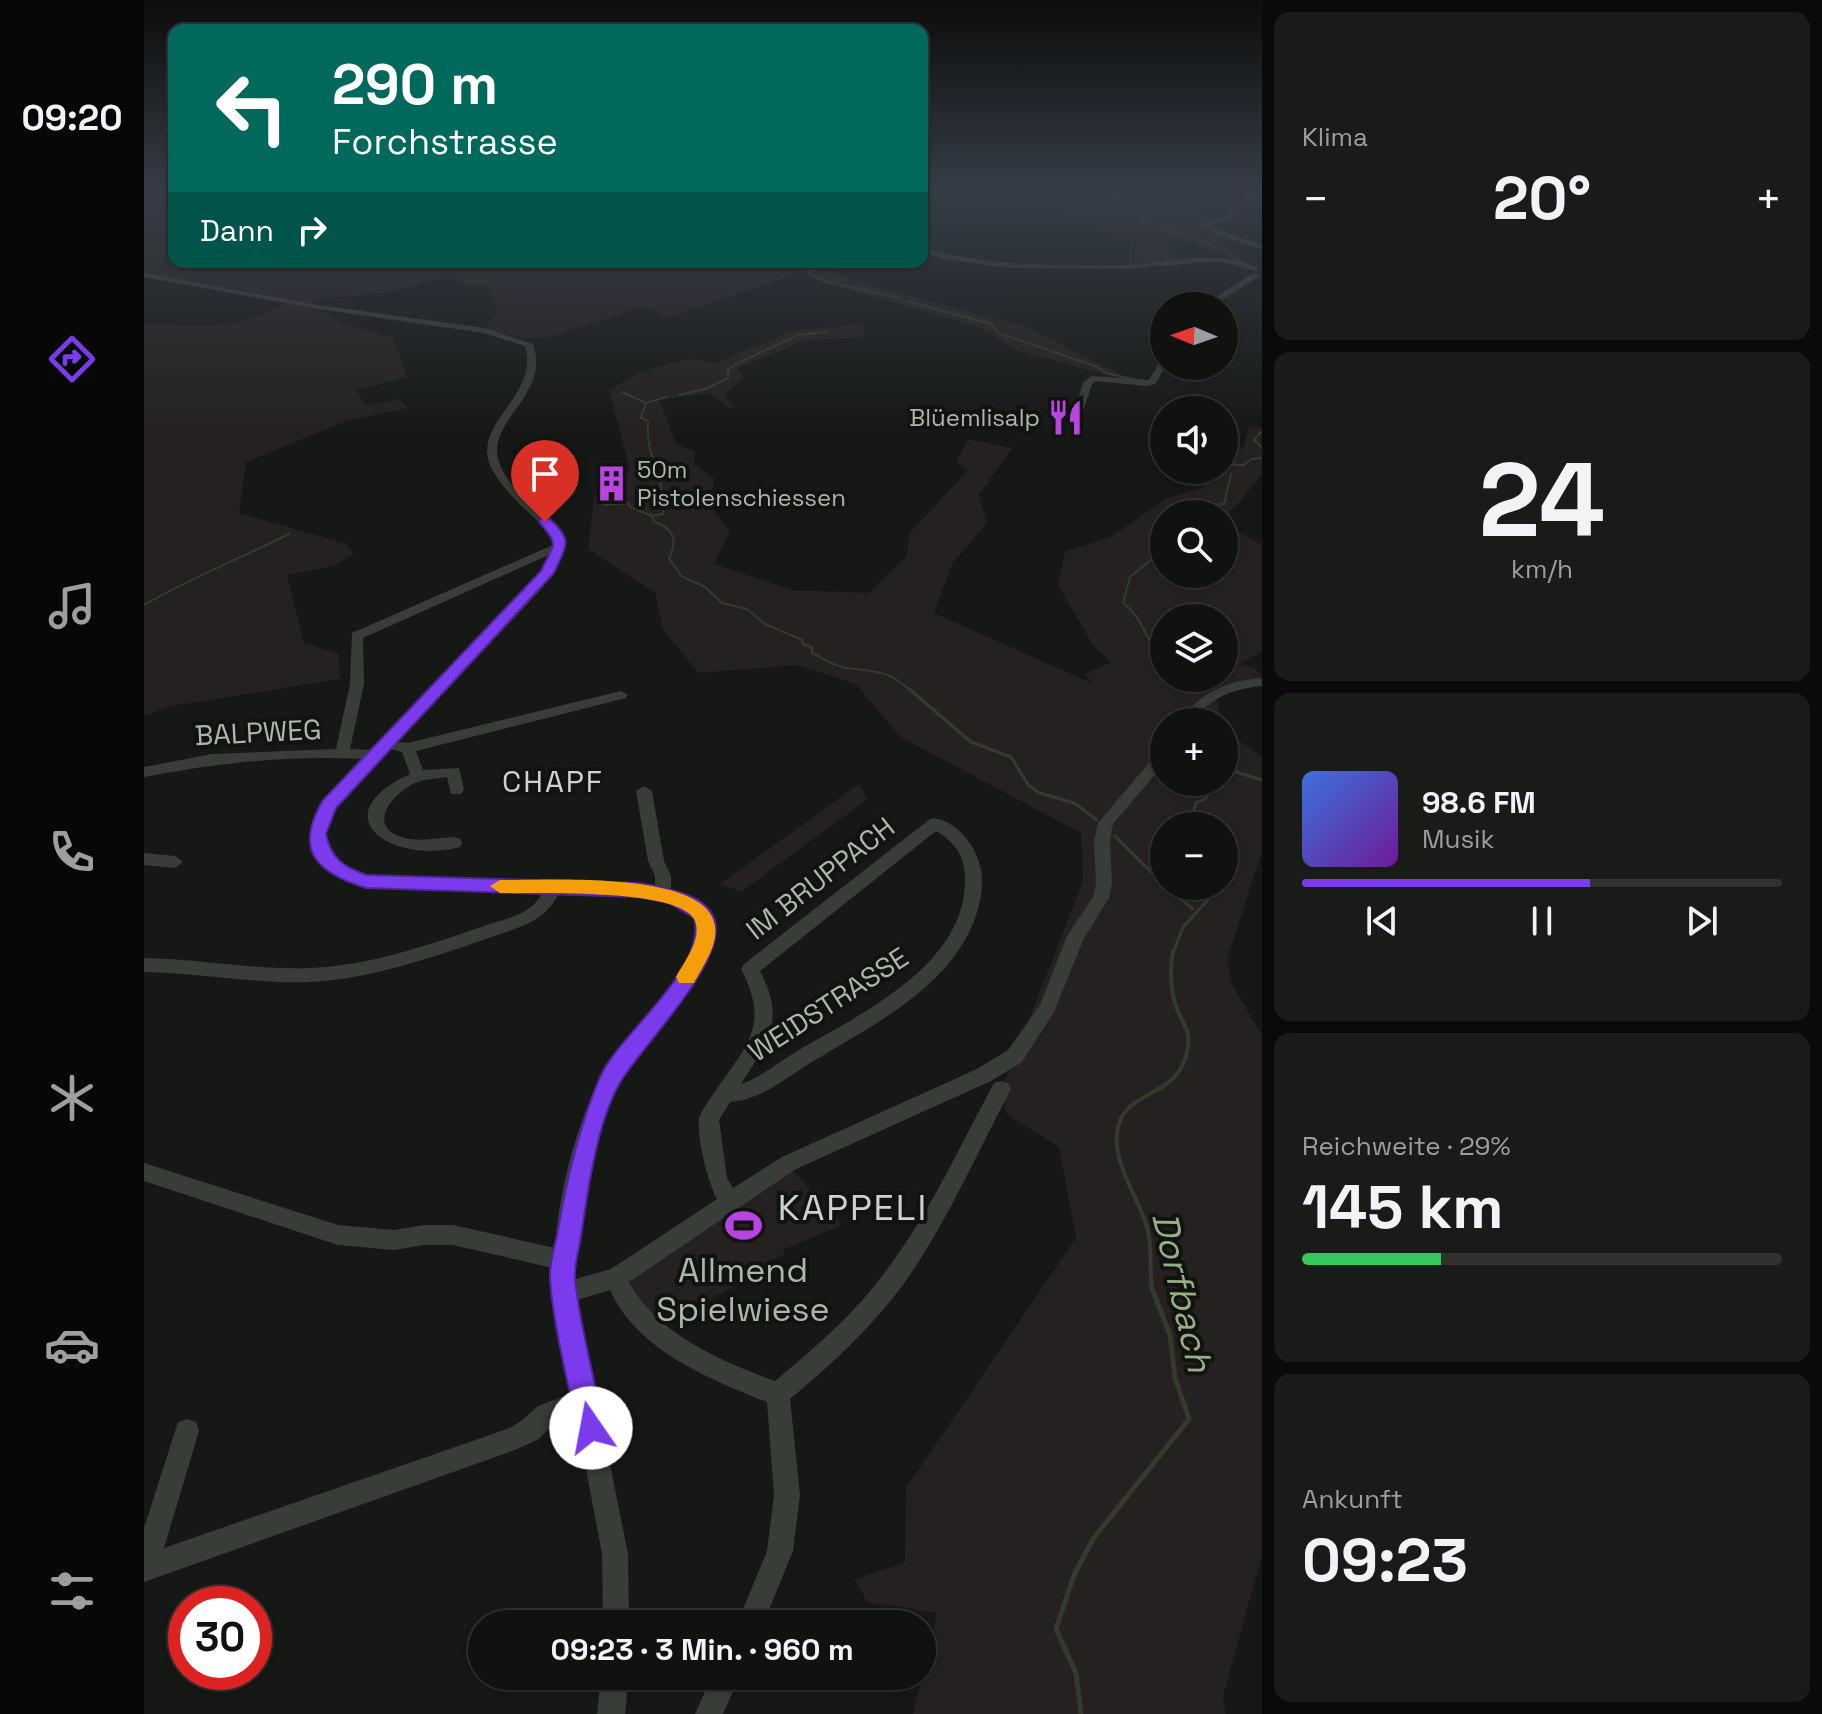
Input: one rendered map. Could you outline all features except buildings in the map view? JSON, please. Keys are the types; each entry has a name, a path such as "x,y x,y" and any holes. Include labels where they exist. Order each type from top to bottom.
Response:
{"street":[{"path":"1228,292 1259,272"},
{"path":"144,275 326,308 485,331 529,344 536,357 536,370 501,424 491,453 492,459 520,497 559,535 560,546 540,583 329,805 319,823 320,849 336,870 366,881 663,893 682,900 702,914 705,940 690,972 625,1056 602,1098 576,1188 564,1260 564,1293 615,1554 616,1610"},
{"path":"1079,412 1088,383 1094,378 1147,383 1153,380"},
{"path":"342,753 357,684 356,642 360,634 560,546"},
{"path":"1195,708 1211,693 1262,682"},
{"path":"418,776 408,748 621,695"},
{"name":"BALPWEG","path":"144,772 198,760 408,748"},
{"path":"454,843 415,845 400,842 384,833 377,823 376,809 385,795 404,781 418,776 454,771 456,790"},
{"path":"564,1293 616,1278 729,1200 789,1163 1005,1064 1034,1031 1048,1007 1076,936 1101,898 1104,883 1102,841 1106,823 1150,771"},
{"path":"644,791 656,861 663,876 663,893"},
{"name":"IM BRUPPACH","path":"729,1200 717,1180 709,1129 712,1113 764,1029 762,991 750,969 935,823"},
{"name":"WEIDSTRASSE","path":"725,1094 747,1091 903,993 938,964 964,925 976,877 966,846 935,823"},
{"path":"144,859 175,862"},
{"path":"145,967 189,965 306,975 353,971 527,918 546,903 553,887"},
{"path":"778,1394 865,1312 898,1273 931,1221 1001,1089"},
{"path":"144,1172 320,1231 394,1240 453,1235 564,1260"},
{"path":"616,1278 633,1309 660,1332 739,1380 778,1394"},
{"path":"756,1610 780,1551 787,1495 778,1394"},
{"path":"144,1568 515,1438 530,1430 546,1414 584,1401"},
{"path":"144,1568 187,1431"},
{"path":"611,1714 614,1690"},
{"path":"709,1714 720,1690"}],"shaded area":[{"path":"836,272 845,278 1026,327 1119,373 1114,377 1017,350 975,325 799,273 669,317 643,306 550,337 526,339 485,329 498,312 488,286 465,286 450,276 385,293 317,299 312,305 343,324 393,338 407,377 356,390 366,406 399,399 408,408 349,420 246,462 239,513 347,544 354,554 333,566 287,575 304,643 338,653 340,679 172,706 144,716 144,325 235,324 288,302 144,274"},
{"path":"862,324 864,337 803,341 737,368 744,377 724,395 736,407 729,408 709,393 659,400 677,445 695,451 694,464 714,478 710,506 730,532 714,564 792,590 869,593 906,557 910,533 968,470 956,462 968,439 1012,448 979,495 987,523 952,564 934,613 1094,684 1085,674 1111,662 1093,645 1058,585 1065,552 1112,536 1150,510 1150,588 1238,588 1238,532 1262,545 1262,651 1240,664 1254,668 1262,675 1262,684 1238,690 1238,604 1150,604 1150,692 1228,692 1215,695 1218,708 1150,708 1150,796 1238,796 1238,740 1262,757 1262,851 1227,961 1232,984 1262,1036 1262,1554 1223,1697 1226,1714 913,1714 919,1690 936,1690 936,1610 867,1602 855,1579 905,1563 906,1488 1076,1238 1059,1147 1007,1115 1001,1091 1083,881 1081,833 900,737 856,684 798,665 698,673 663,629 655,593 588,549 594,497 630,471 609,390 640,372 689,359 716,363 792,331"},
{"path":"1249,427 1262,428 1262,474 1238,504 1238,500 1165,500 1204,487 1204,484 1238,484 1238,450 1244,447"},
{"path":"859,784 868,799 741,892 720,884"},
{"path":"791,1168 828,1210 831,1209 842,1225 783,1250 785,1254 756,1268 758,1273 662,1325 640,1308 628,1280"}],"waterway":[{"path":"810,272 809,274 827,282 899,298"},
{"path":"906,301 991,324 998,333 1098,367 1106,373 1137,380"},
{"path":"679,395 705,389 728,378 728,370 734,365 798,335 827,332"},
{"path":"622,392 646,403"},
{"path":"646,403 666,397"},
{"path":"646,403 641,418 648,421 650,446 663,500 663,514 652,516"},
{"path":"1261,432 1254,440 1262,448"},
{"path":"1238,465 1262,458"},
{"path":"1225,500 1229,484"},
{"path":"604,505 628,503 630,507 652,516"},
{"path":"652,516 654,522 670,531 673,546 669,558 681,576 705,587 722,603 747,609 765,624 802,640 803,644 812,647 812,653 829,662 887,675 910,690"},
{"path":"144,605 289,534"},
{"path":"1150,561 1130,577 1123,603 1136,616 1150,640"},
{"path":"908,688 971,742 1011,757 1029,786 1040,793 1074,803 1097,820"},
{"name":"Dorfbach","path":"1238,773 1262,780"},
{"name":"Dorfbach","path":"1195,812 1196,803 1207,796"},
{"path":"1115,836 1150,871"},
{"path":"1182,900 1193,909"},
{"name":"Dorfbach","path":"1173,953 1183,927 1208,900"},
{"name":"Dorfbach","path":"1152,1288 1149,1235 1120,1161 1117,1134 1126,1111 1167,1084 1184,1063 1188,1036 1173,993 1173,951"},
{"name":"Dorfbach","path":"1081,1714 1076,1673 1056,1629 1074,1575 1093,1539 1189,1419 1175,1378 1170,1335 1151,1286"}],"slow traffic":[{"path":"500,886 639,890 663,893 682,900 702,914 706,929 700,954 686,977"}],"place":[{"name":"Blüemlisalp","path":"1066,417"},
{"name":"50m Pistolenschiessen","path":"611,483"},
{"name":"Allmend Spielwiese","path":"743,1226"}],"district":[{"name":"CHAPF","path":"553,781"},
{"name":"KAPPELI","path":"853,1208"}],"route":[{"path":"545,522 559,535 561,542 540,583 329,805 321,817 317,834 320,849 329,864 352,878 440,885 639,890 674,897 697,909 705,920 705,940 690,972 612,1076 590,1133 576,1188 562,1276 591,1428"}]}
